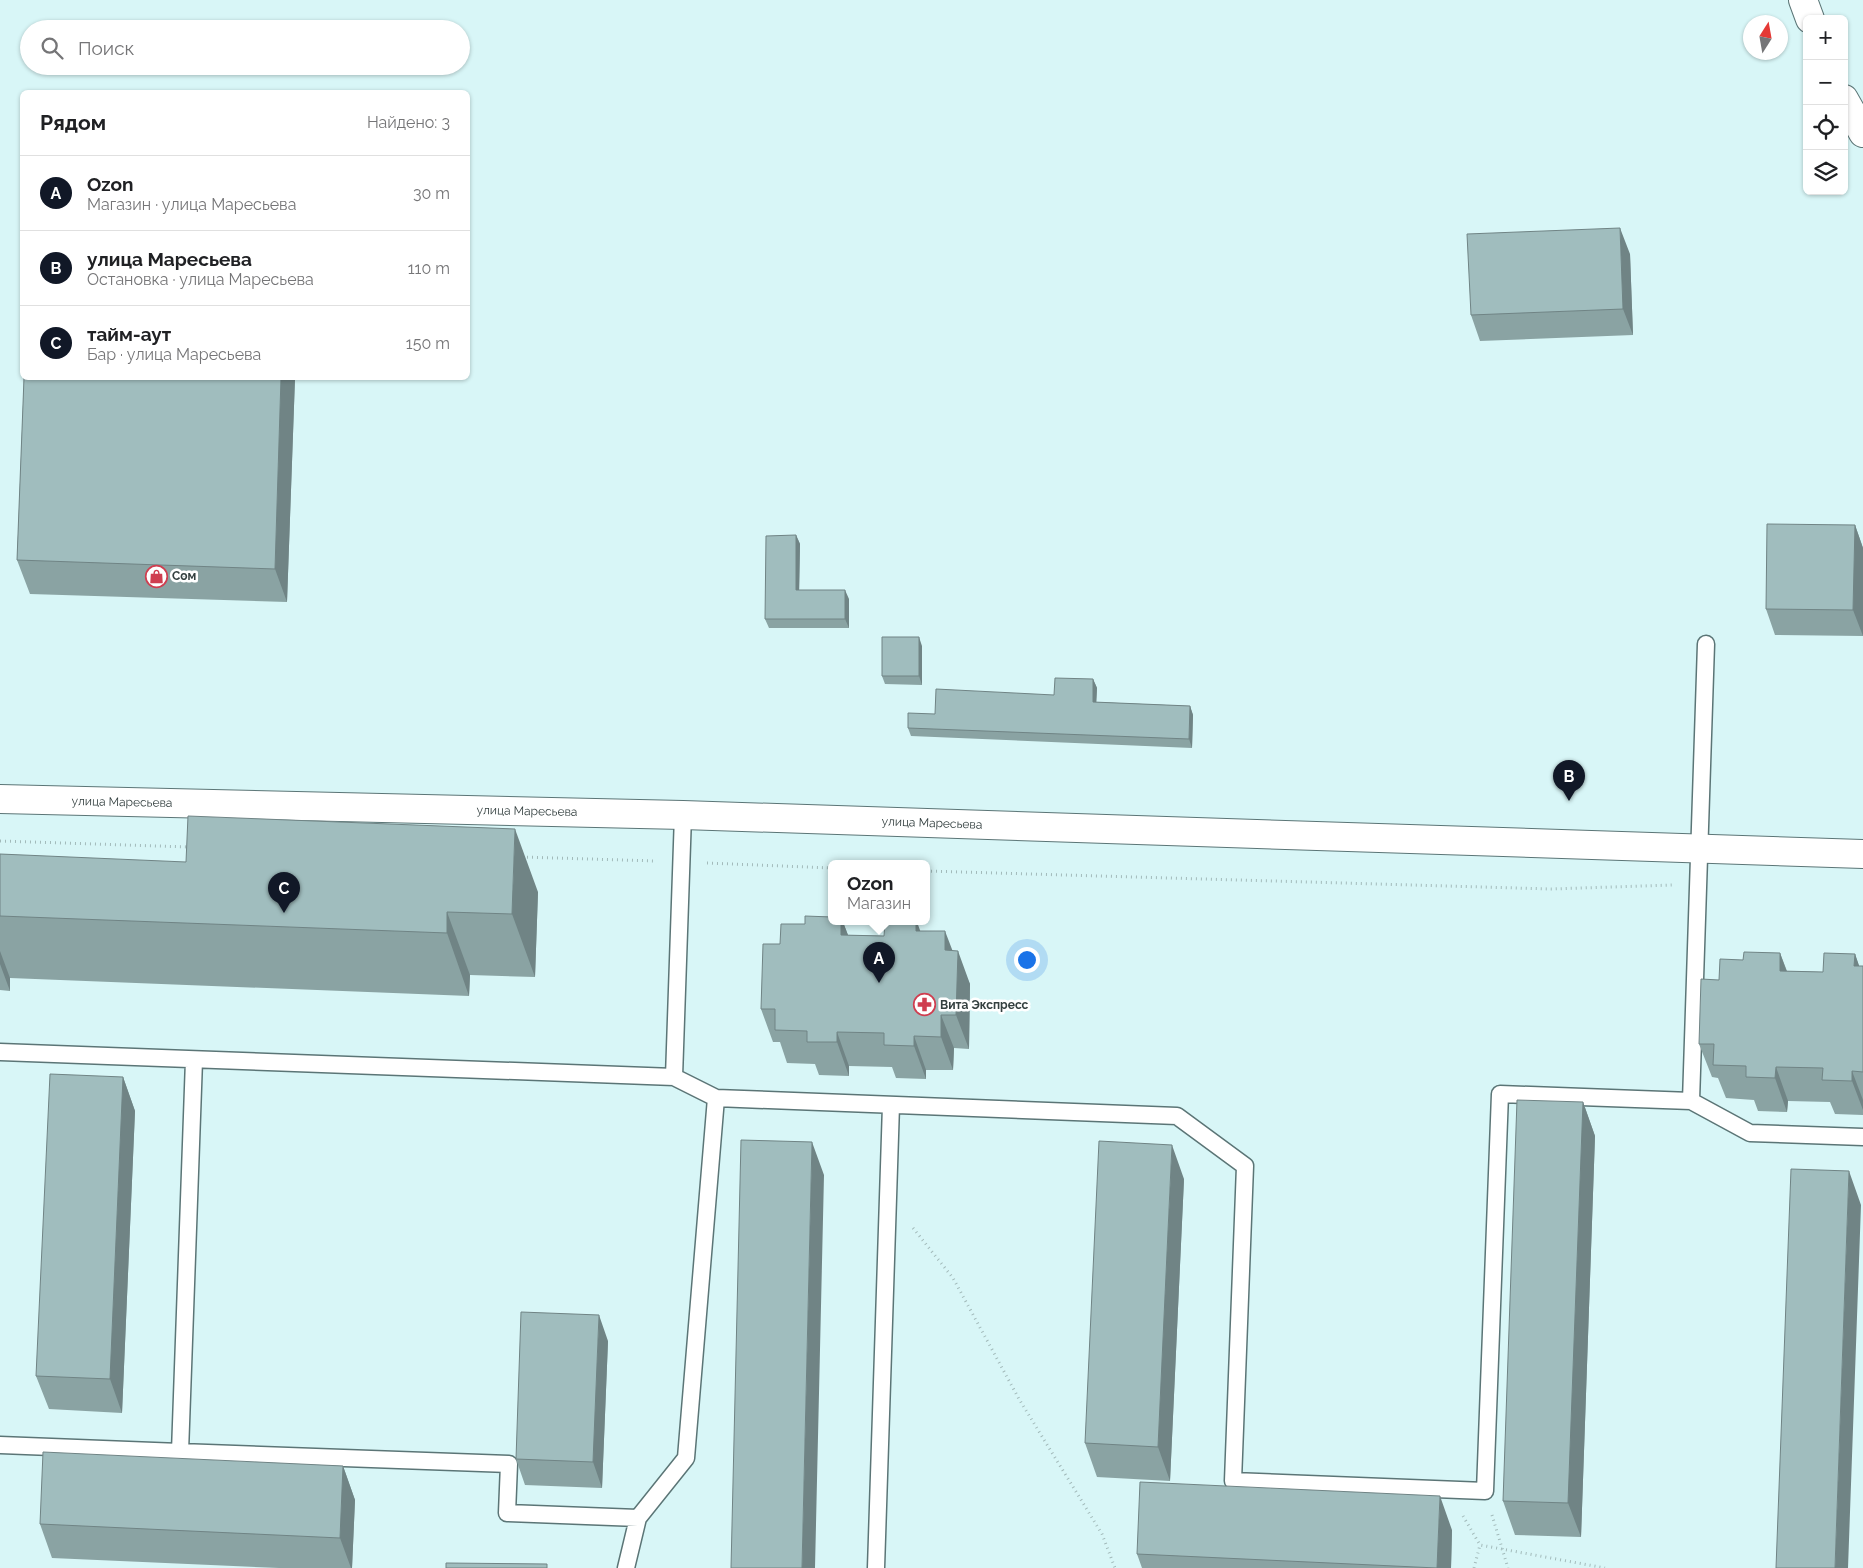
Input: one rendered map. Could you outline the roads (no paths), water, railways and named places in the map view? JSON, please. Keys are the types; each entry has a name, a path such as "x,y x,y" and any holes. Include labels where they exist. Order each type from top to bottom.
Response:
{"street":[{"path":"1803,0 1809,15"},
{"path":"1847,105 1863,133"},
{"name":"улица Маресьева","path":"0,799 683,815 1863,854"}],"lane":[{"path":"1691,1101 1706,644"},
{"path":"674,1077 683,815"},
{"path":"0,1052 674,1077 716,1098 1177,1116 1245,1166 1233,1481 1485,1491 1500,1094 1691,1101 1750,1133 1863,1137"},
{"path":"180,1452 194,1060"},
{"path":"626,1568 638,1518 686,1458 716,1098"},
{"path":"876,1568 891,1105"},
{"path":"0,1445 509,1464 508,1513 638,1518"}],"place":[{"name":"Сом","path":"156,576"},
{"name":"улица Маресьева","path":"1569,801"},
{"name":"тайм-аут","path":"284,913"},
{"name":"Ozon","path":"879,983"},
{"name":"Вита Экспресс","path":"924,1005"}]}
